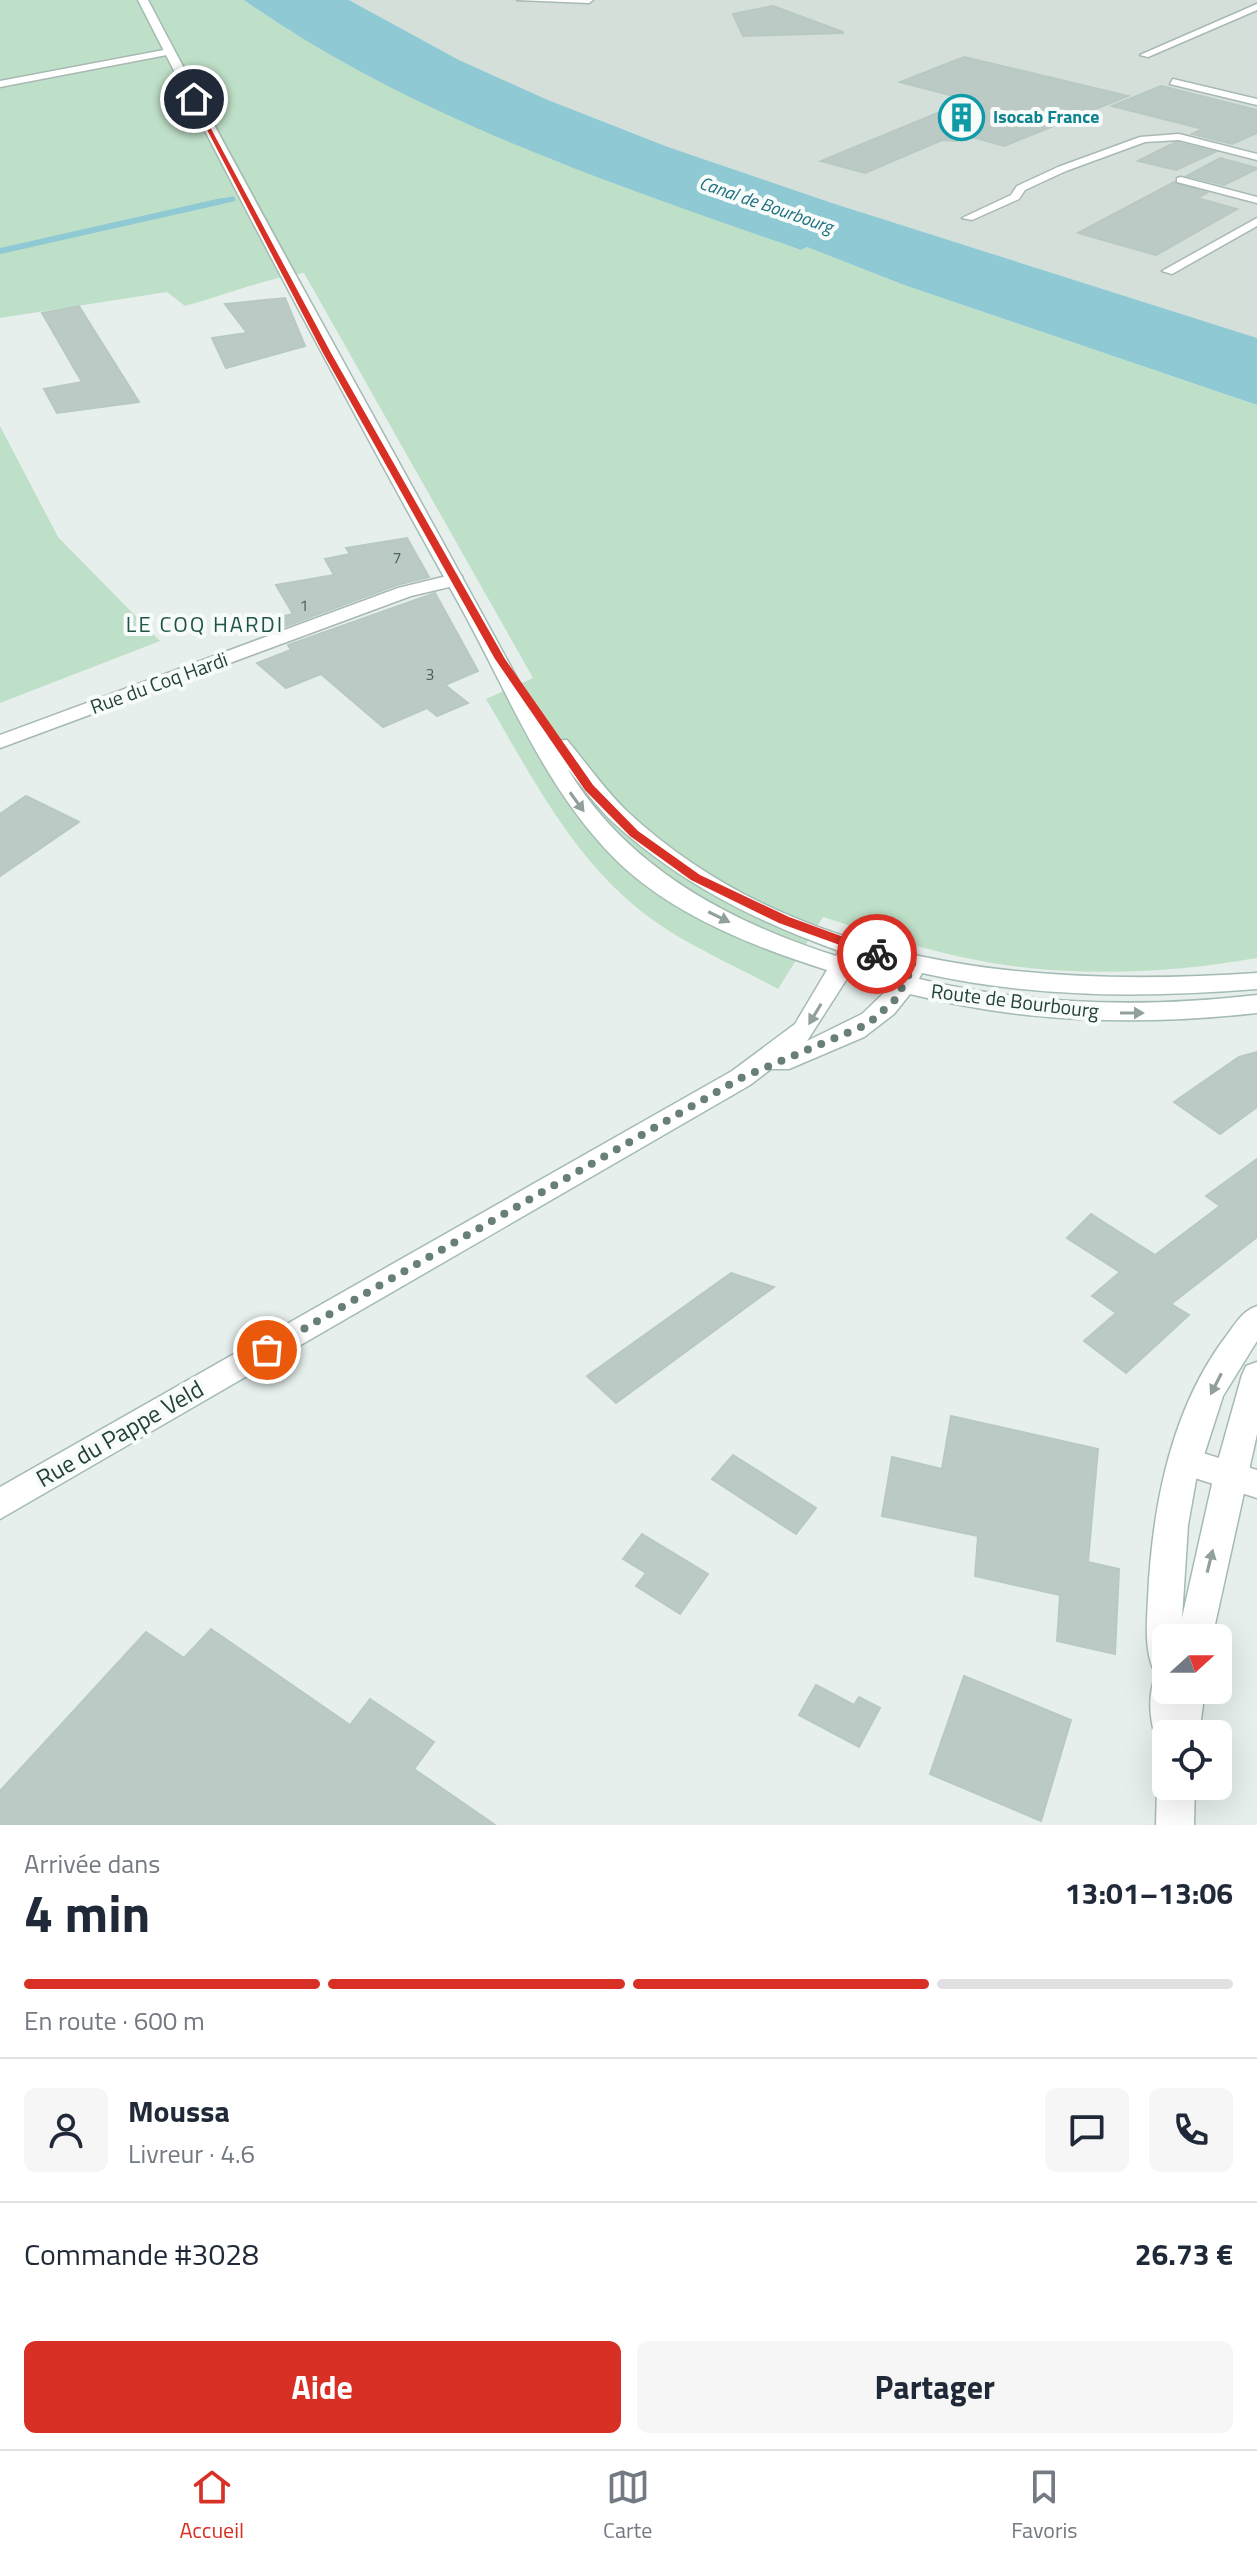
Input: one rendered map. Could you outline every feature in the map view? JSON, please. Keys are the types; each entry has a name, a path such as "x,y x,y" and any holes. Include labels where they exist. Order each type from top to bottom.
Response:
{"main road":[{"path":"143,0 327,353 500,659"},
{"name":"Rue du Coq Hardi","path":"0,742 405,592 455,580"},
{"name":"Route de Bourbourg","path":"500,659 595,796 634,834 683,870 848,957"},
{"name":"Route de Bourbourg","path":"500,659 537,735 570,792 607,837 652,878 738,926 999,1004 1096,1013 1178,1012 1257,1004"},
{"name":"Rue du Pappe Veld","path":"0,1504 741,1078 799,1036 848,957"},
{"name":"Route de Bourbourg","path":"909,975 1065,988 1157,989 1257,981"},
{"name":"Rue du Pappe Veld","path":"741,1078 868,1024 891,1005 909,975"},
{"path":"1166,1624 1165,1570 1171,1516 1184,1461 1199,1418 1224,1368 1257,1318"},
{"path":"1199,1624 1243,1480 1257,1375"},
{"path":"1184,1461 1243,1480"},
{"path":"1175,1825 1176,1800"}],"lane":[{"path":"521,0 589,0"},
{"path":"1145,55 1257,7"},
{"path":"0,84 169,52"},
{"path":"1173,82 1257,102"},
{"path":"968,218 1015,197 1021,188 1062,169 1140,140 1179,137 1257,157"},
{"path":"1181,180 1257,200"},
{"path":"1168,271 1257,221"}],"shaded area":[{"path":"349,0 1257,0 1257,338 829,202 668,147 548,100 459,60"}],"green space":[{"path":"0,0 244,0 290,31 426,104 553,160 801,250 807,247 904,285 1257,405 1257,958 1188,968 1117,972 1046,970 957,956 823,917 778,989 696,947 650,918 599,872 577,845 538,788 486,699 533,678 304,273 185,306 167,292 0,318"},
{"path":"0,426 58,537 160,641 0,703"}],"water":[{"name":"Canal de Bourbourg","path":"244,0 349,0 459,60 548,100 668,147 829,202 1257,338 1257,405 904,285 807,247 801,250 514,144 375,79 308,42"}],"building":[{"path":"773,6 843,33 743,36 733,14"},
{"name":"Isocab France","path":"964,57 1128,96 1004,146 969,136 957,141 942,140 865,173 821,161 969,100 900,82"},
{"path":"1161,86 1257,110 1257,133 1232,144 1192,134 1203,129 1112,106"},
{"path":"1174,143 1215,152 1176,170 1138,161"},
{"path":"1220,158 1257,169 1224,185 1187,176"},
{"path":"1174,182 1207,193 1197,198 1237,209 1156,255 1078,233"},
{"path":"285,298 305,346 226,368 212,338 247,333 225,304"},
{"path":"79,306 139,402 57,413 44,389 82,382 42,313"},
{"path":"407,538 429,577 397,585 278,629 271,619 293,614 276,585 334,575 325,559 350,554 346,548"},
{"path":"435,593 478,671 445,685 468,703 437,716 427,708 383,727 321,674 286,688 257,663 291,650 288,645"},
{"path":"26,796 79,822 0,876 0,814"},
{"path":"1257,1052 1257,1107 1220,1134 1174,1102 1239,1057"},
{"path":"1257,1159 1257,1237 1171,1304 1189,1315 1126,1373 1084,1341 1116,1313 1092,1296 1120,1272 1067,1238 1091,1214 1155,1255 1220,1206 1206,1196"},
{"path":"731,1273 774,1287 616,1403 587,1376"},
{"path":"951,1416 1098,1449 1088,1562 1119,1569 1115,1654 1057,1641 1060,1595 975,1576 978,1536 882,1516 892,1457 942,1469"},
{"path":"733,1455 816,1508 796,1534 712,1479"},
{"path":"642,1534 708,1574 680,1614 636,1586 646,1573 623,1559"},
{"path":"211,1629 350,1725 370,1699 434,1742 414,1769 495,1825 0,1825 0,1791 146,1632 184,1658"},
{"path":"964,1676 1071,1720 1041,1821 930,1774"},
{"path":"816,1685 854,1705 859,1697 880,1708 859,1747 799,1715"}],"waterway":[{"path":"214,203 233,199"},
{"path":"214,203 222,201"},
{"path":"0,251 214,203"}],"way so far":[{"path":"267,1350 741,1078 868,1024 896,999 914,964 877,954"}],"place":[{"name":"Isocab France","path":"962,117"}],"district":[{"name":"LE COQ HARDI","path":"205,624"}],"route":[{"path":"194,99 327,353 500,659 595,796 634,834 695,877 807,930 877,954"}]}
